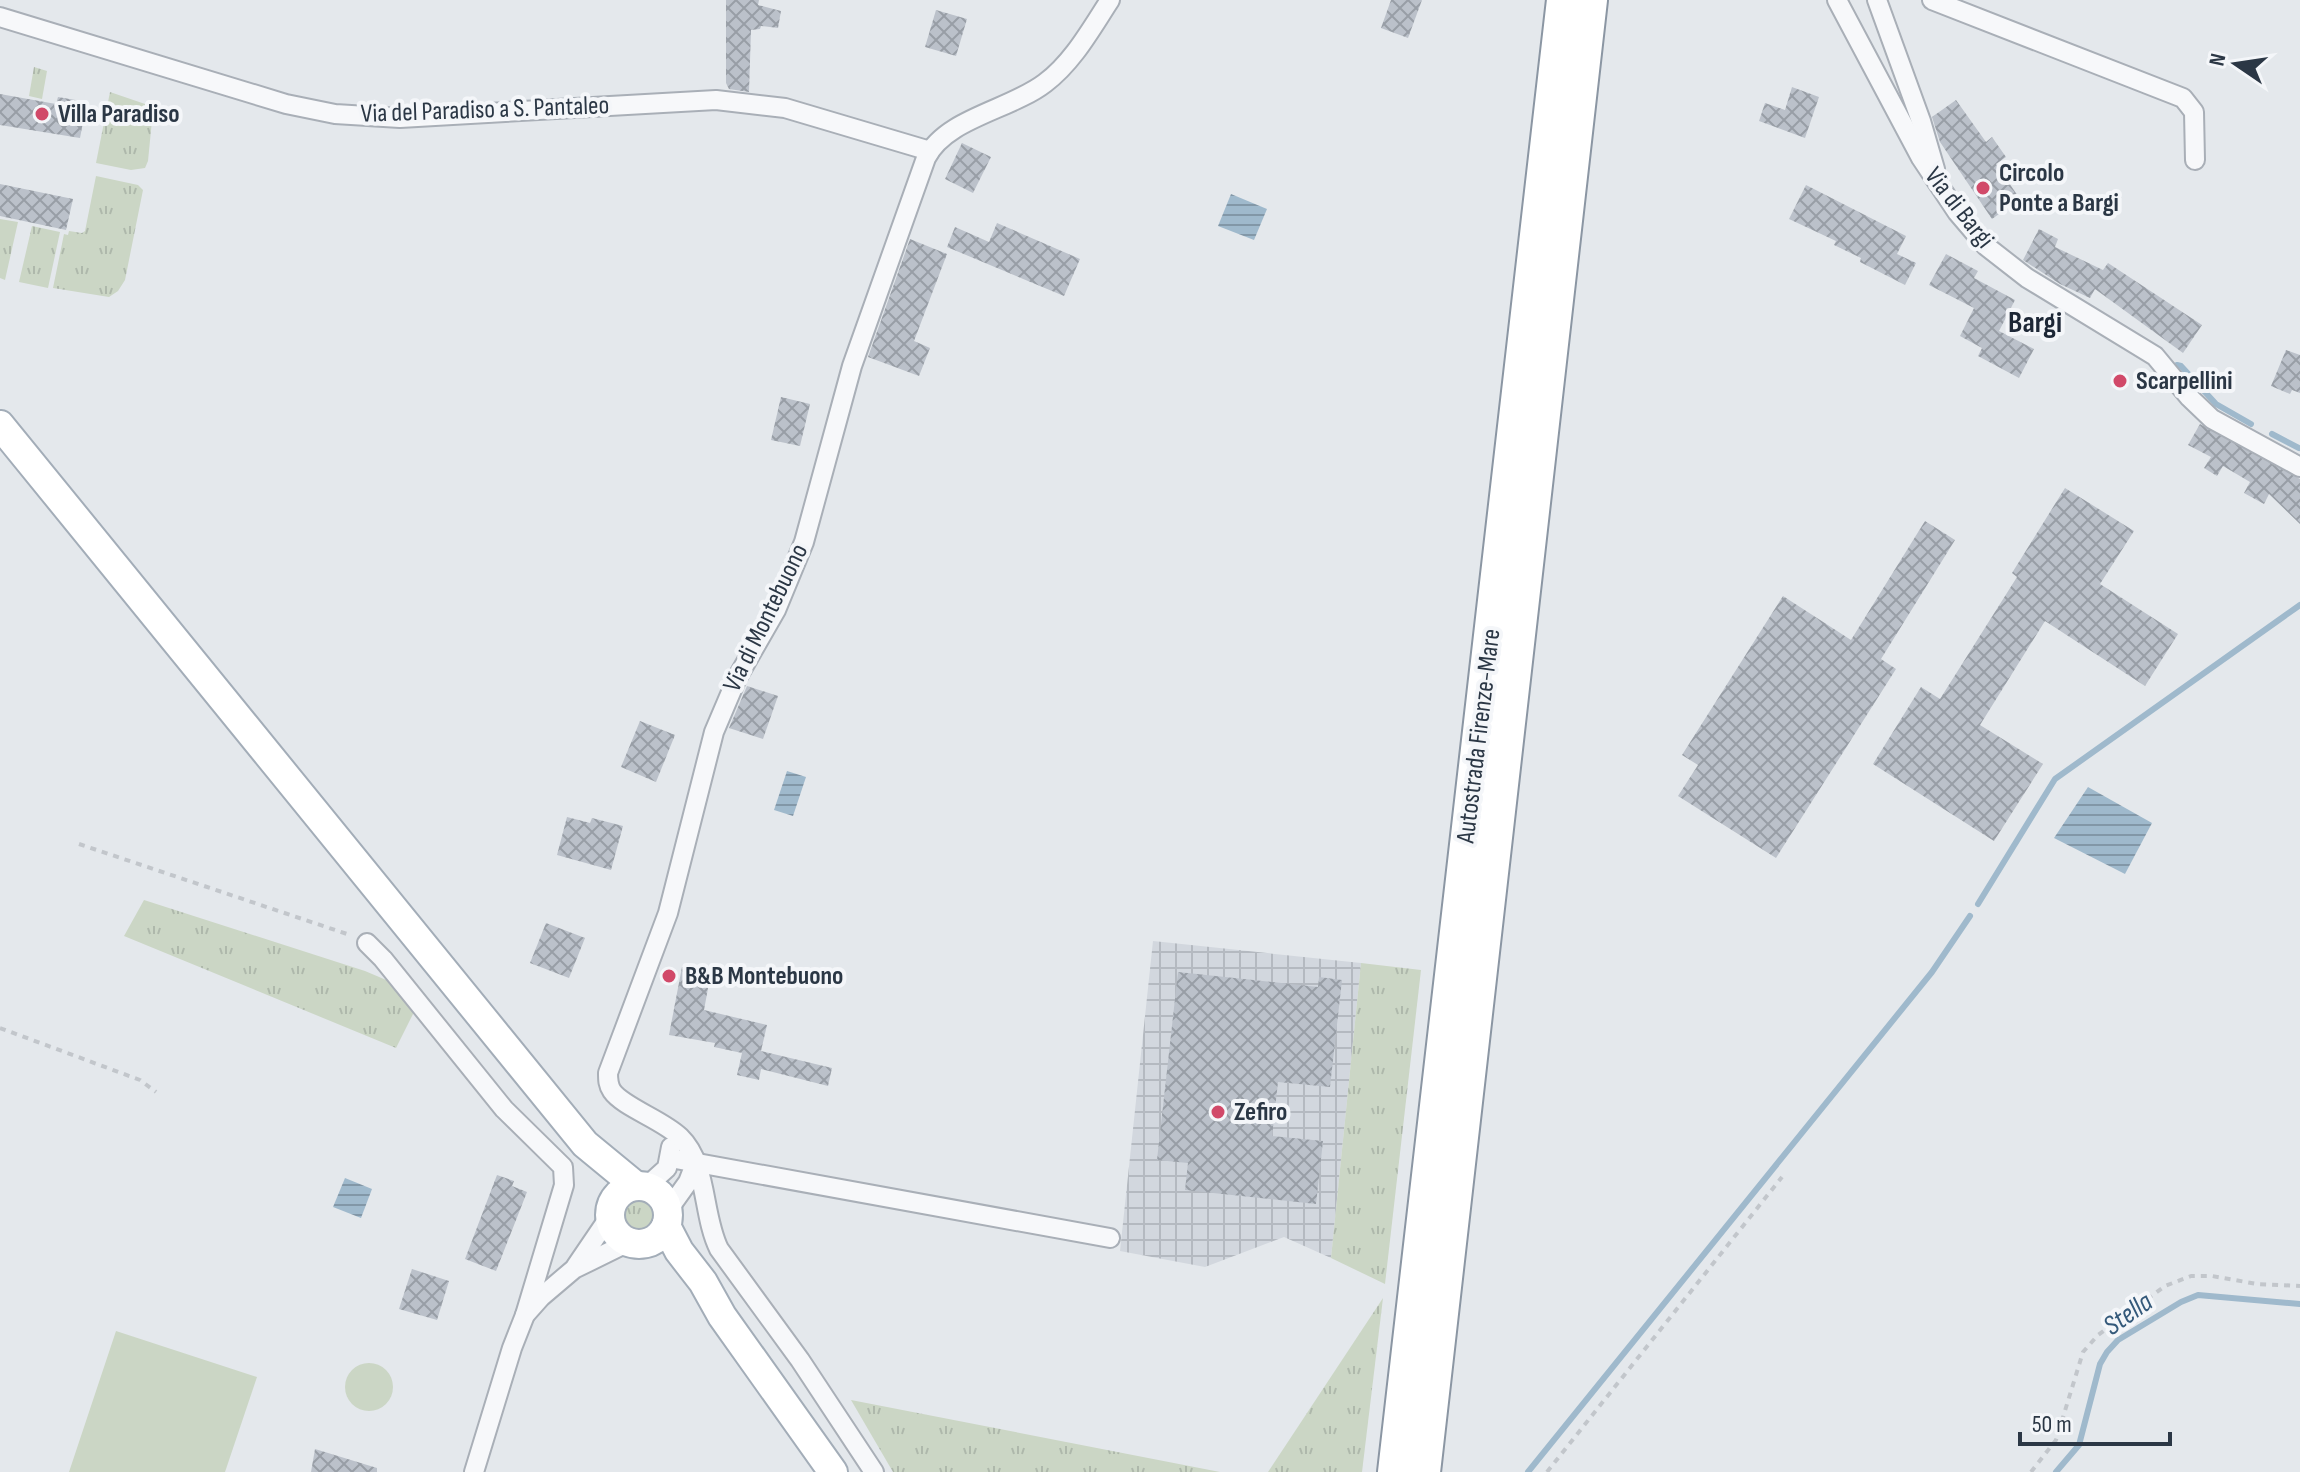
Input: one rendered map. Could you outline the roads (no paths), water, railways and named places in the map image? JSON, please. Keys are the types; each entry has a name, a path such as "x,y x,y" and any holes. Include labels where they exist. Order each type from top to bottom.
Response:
{"highway":[{"name":"Autostrada Firenze-Mare","path":"1394,1472 1563,0"},
{"name":"Autostrada Firenze-Mare","path":"1424,1472 1591,0"}],"main road":[{"path":"0,425 585,1144 641,1186 663,1198 657,1224"},
{"path":"585,1144 611,1210 616,1232 657,1224"},
{"path":"611,1210 621,1192 641,1186"},
{"path":"657,1224 703,1282 722,1316 833,1472"}],"street":[{"path":"930,151 948,133 1046,82 1084,41 1110,0"},
{"name":"Via di Bargi","path":"1837,0 1891,105 1940,187 1973,232 1998,257 2147,350 2212,419 2300,467"},
{"path":"1877,0 1921,121 1940,187"},
{"path":"1932,0 2183,98 2192,107 2196,120 2195,160"},
{"name":"Via del Paradiso a S. Pantaleo","path":"0,17 286,104 335,114 400,118 716,100 785,108 930,151"},
{"name":"Via di Montebuono","path":"874,1472 800,1360 722,1254 712,1234 688,1146 670,1128 614,1095 608,1073 668,913 714,732 737,678 776,610 804,542 852,366 930,151"},
{"path":"367,943 504,1109 563,1167 564,1185 474,1472"},
{"path":"641,1186 664,1171 670,1158 670,1128"},
{"path":"670,1158 1110,1238"},
{"path":"657,1224 695,1164"},
{"path":"525,1315 574,1269 657,1224 706,1209"},
{"path":"574,1269 611,1210"}],"water":[{"path":"1231,194 1267,209 1254,240 1218,226"},
{"path":"787,771 806,777 793,816 774,810"},
{"path":"2088,787 2152,823 2125,874 2054,838"},
{"path":"345,1178 372,1189 361,1218 333,1207"}],"waterway":[{"path":"2177,365 2216,404 2251,424"},
{"path":"2272,434 2299,448"},
{"path":"1978,904 2055,779 2300,605"},
{"path":"1528,1472 1932,972 1970,916"},
{"name":"Stella","path":"2056,1472 2079,1445 2100,1364 2118,1340 2198,1295 2300,1304"}],"place":[{"name":"Villa Paradiso","path":"42,114"},
{"name":"Circolo Ponte a Bargi","path":"1983,188"},
{"name":"Scarpellini","path":"2120,381"},
{"name":"B&B Montebuono","path":"669,976"},
{"name":"Zefiro","path":"1218,1112"}],"district":[{"name":"Bargi","path":"2035,323"}]}
